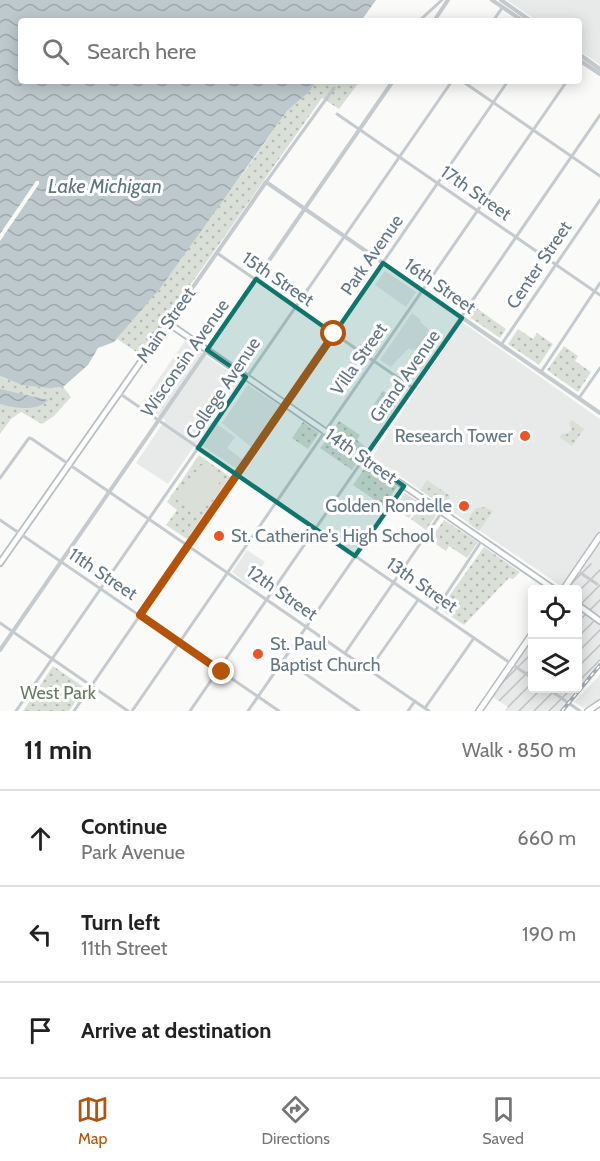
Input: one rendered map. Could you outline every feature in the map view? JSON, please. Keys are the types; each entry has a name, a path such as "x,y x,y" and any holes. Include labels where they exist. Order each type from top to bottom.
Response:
{"main road":[{"name":"14th Street","path":"168,323 548,585"},
{"name":"Main Street","path":"0,563 168,323"},
{"path":"566,585 600,536"},
{"path":"582,608 600,619"},
{"path":"479,711 529,639"},
{"path":"588,711 600,703"}],"street":[{"path":"422,18 442,0"},
{"path":"436,18 448,0"},
{"path":"492,0 526,18"},
{"path":"501,0 519,18"},
{"path":"495,18 504,5"},
{"path":"432,9 440,12"},
{"path":"582,60 600,69"},
{"path":"582,60 600,74"},
{"name":"Wisconsin Avenue","path":"0,650 391,84"},
{"name":"College Avenue","path":"16,711 450,84"},
{"path":"467,84 600,176"},
{"name":"Park Avenue","path":"74,711 506,84"},
{"name":"Villa Street","path":"130,711 565,84"},
{"name":"Main Street","path":"168,323 334,88"},
{"name":"17th Street","path":"337,114 600,295"},
{"name":"Grand Avenue","path":"190,711 600,115"},
{"name":"16th Street","path":"266,182 600,412"},
{"name":"Center Street","path":"501,345 600,200"},
{"name":"15th Street","path":"217,253 413,388"},
{"path":"541,372 600,283"},
{"path":"579,398 600,368"},
{"name":"13th Street","path":"118,393 528,675"},
{"name":"12th Street","path":"0,478 29,438 110,491 427,710"},
{"path":"248,711 404,486"},
{"path":"345,653 442,512"},
{"name":"11th Street","path":"0,520 279,711"},
{"path":"435,611 482,540"},
{"path":"576,570 597,584"},
{"path":"369,670 418,599"},
{"path":"0,623 130,711"},
{"path":"427,710 474,638"},
{"path":"284,659 359,711"},
{"path":"554,693 580,711"},
{"path":"408,711 415,701"}],"highlighted area":[{"path":"383,263 462,318 364,458 404,486 355,556 198,448 246,377 207,350 256,279 334,334"}],"shaded area":[{"path":"507,0 600,0 600,65 582,52 582,18 533,18"},
{"path":"385,271 416,292 406,307 375,285"},
{"path":"412,313 440,340 428,358 409,348 391,367 380,360"},
{"path":"462,322 600,419 600,569 588,561 591,555 585,552 560,585 372,457"},
{"path":"185,341 241,380 212,421 235,437 227,448 243,460 237,469 197,442 168,484 136,463 165,420 141,404"},
{"path":"248,385 280,406 251,447 222,423"},
{"path":"247,550 265,562 249,585 232,572"},
{"path":"588,561 600,569 600,613 595,620 600,624 600,661 582,683 582,585 570,585"},
{"path":"528,645 528,693 573,693 560,711 505,711 508,707 493,697"},
{"path":"600,675 600,699 584,708 574,702"}],"green space":[{"path":"315,84 358,84 339,109 322,98 141,355 117,339 247,168 287,111"},
{"path":"475,307 506,329 500,338 468,316"},
{"path":"518,329 533,339 537,333 553,344 539,365 508,344"},
{"path":"564,346 578,356 575,361 591,372 578,392 547,370"},
{"path":"0,376 31,386 63,387 71,397 54,416 42,424 21,412 11,419 0,434"},
{"path":"383,391 399,401 385,421 370,410"},
{"path":"572,420 584,429 572,446 559,437 572,429 569,423"},
{"path":"339,421 360,435 357,440 367,448 364,453 332,431"},
{"path":"303,422 319,433 308,449 292,438"},
{"path":"327,439 358,460 352,470 320,448"},
{"path":"199,455 230,477 187,539 166,525 177,510 167,502"},
{"path":"201,465 222,479 198,515 177,500"},
{"path":"366,466 397,487 384,506 353,485"},
{"path":"427,480 450,496 443,506 420,490"},
{"path":"405,493 420,503 409,518 394,508"},
{"path":"422,504 437,514 426,530 411,519"},
{"path":"485,507 493,511 479,531 468,523 476,508"},
{"path":"444,520 478,542 467,558 449,546 446,551 430,540"},
{"path":"484,547 520,572 513,579 509,578 464,625 440,609"},
{"name":"West Park","path":"53,666 85,688 69,711 23,711"}],"water":[{"name":"Lake Michigan","path":"0,0 376,0 363,18 18,18 18,84 315,84 287,111 161,287 114,342 98,348 88,365 63,387 22,385 0,376"},
{"path":"0,389 48,400 32,408 0,404"}],"pier":[{"path":"36,181 39,181 39,184 0,241 0,234"}],"railway":[{"path":"562,711 600,665"}],"place":[{"name":"Research Tower","path":"525,436"},
{"name":"Golden Rondelle","path":"464,506"},
{"name":"St. Catherine's High School","path":"219,536"},
{"name":"St. Paul Baptist Church","path":"258,654"}],"route":[{"path":"222,672 140,615 334,334"}]}
